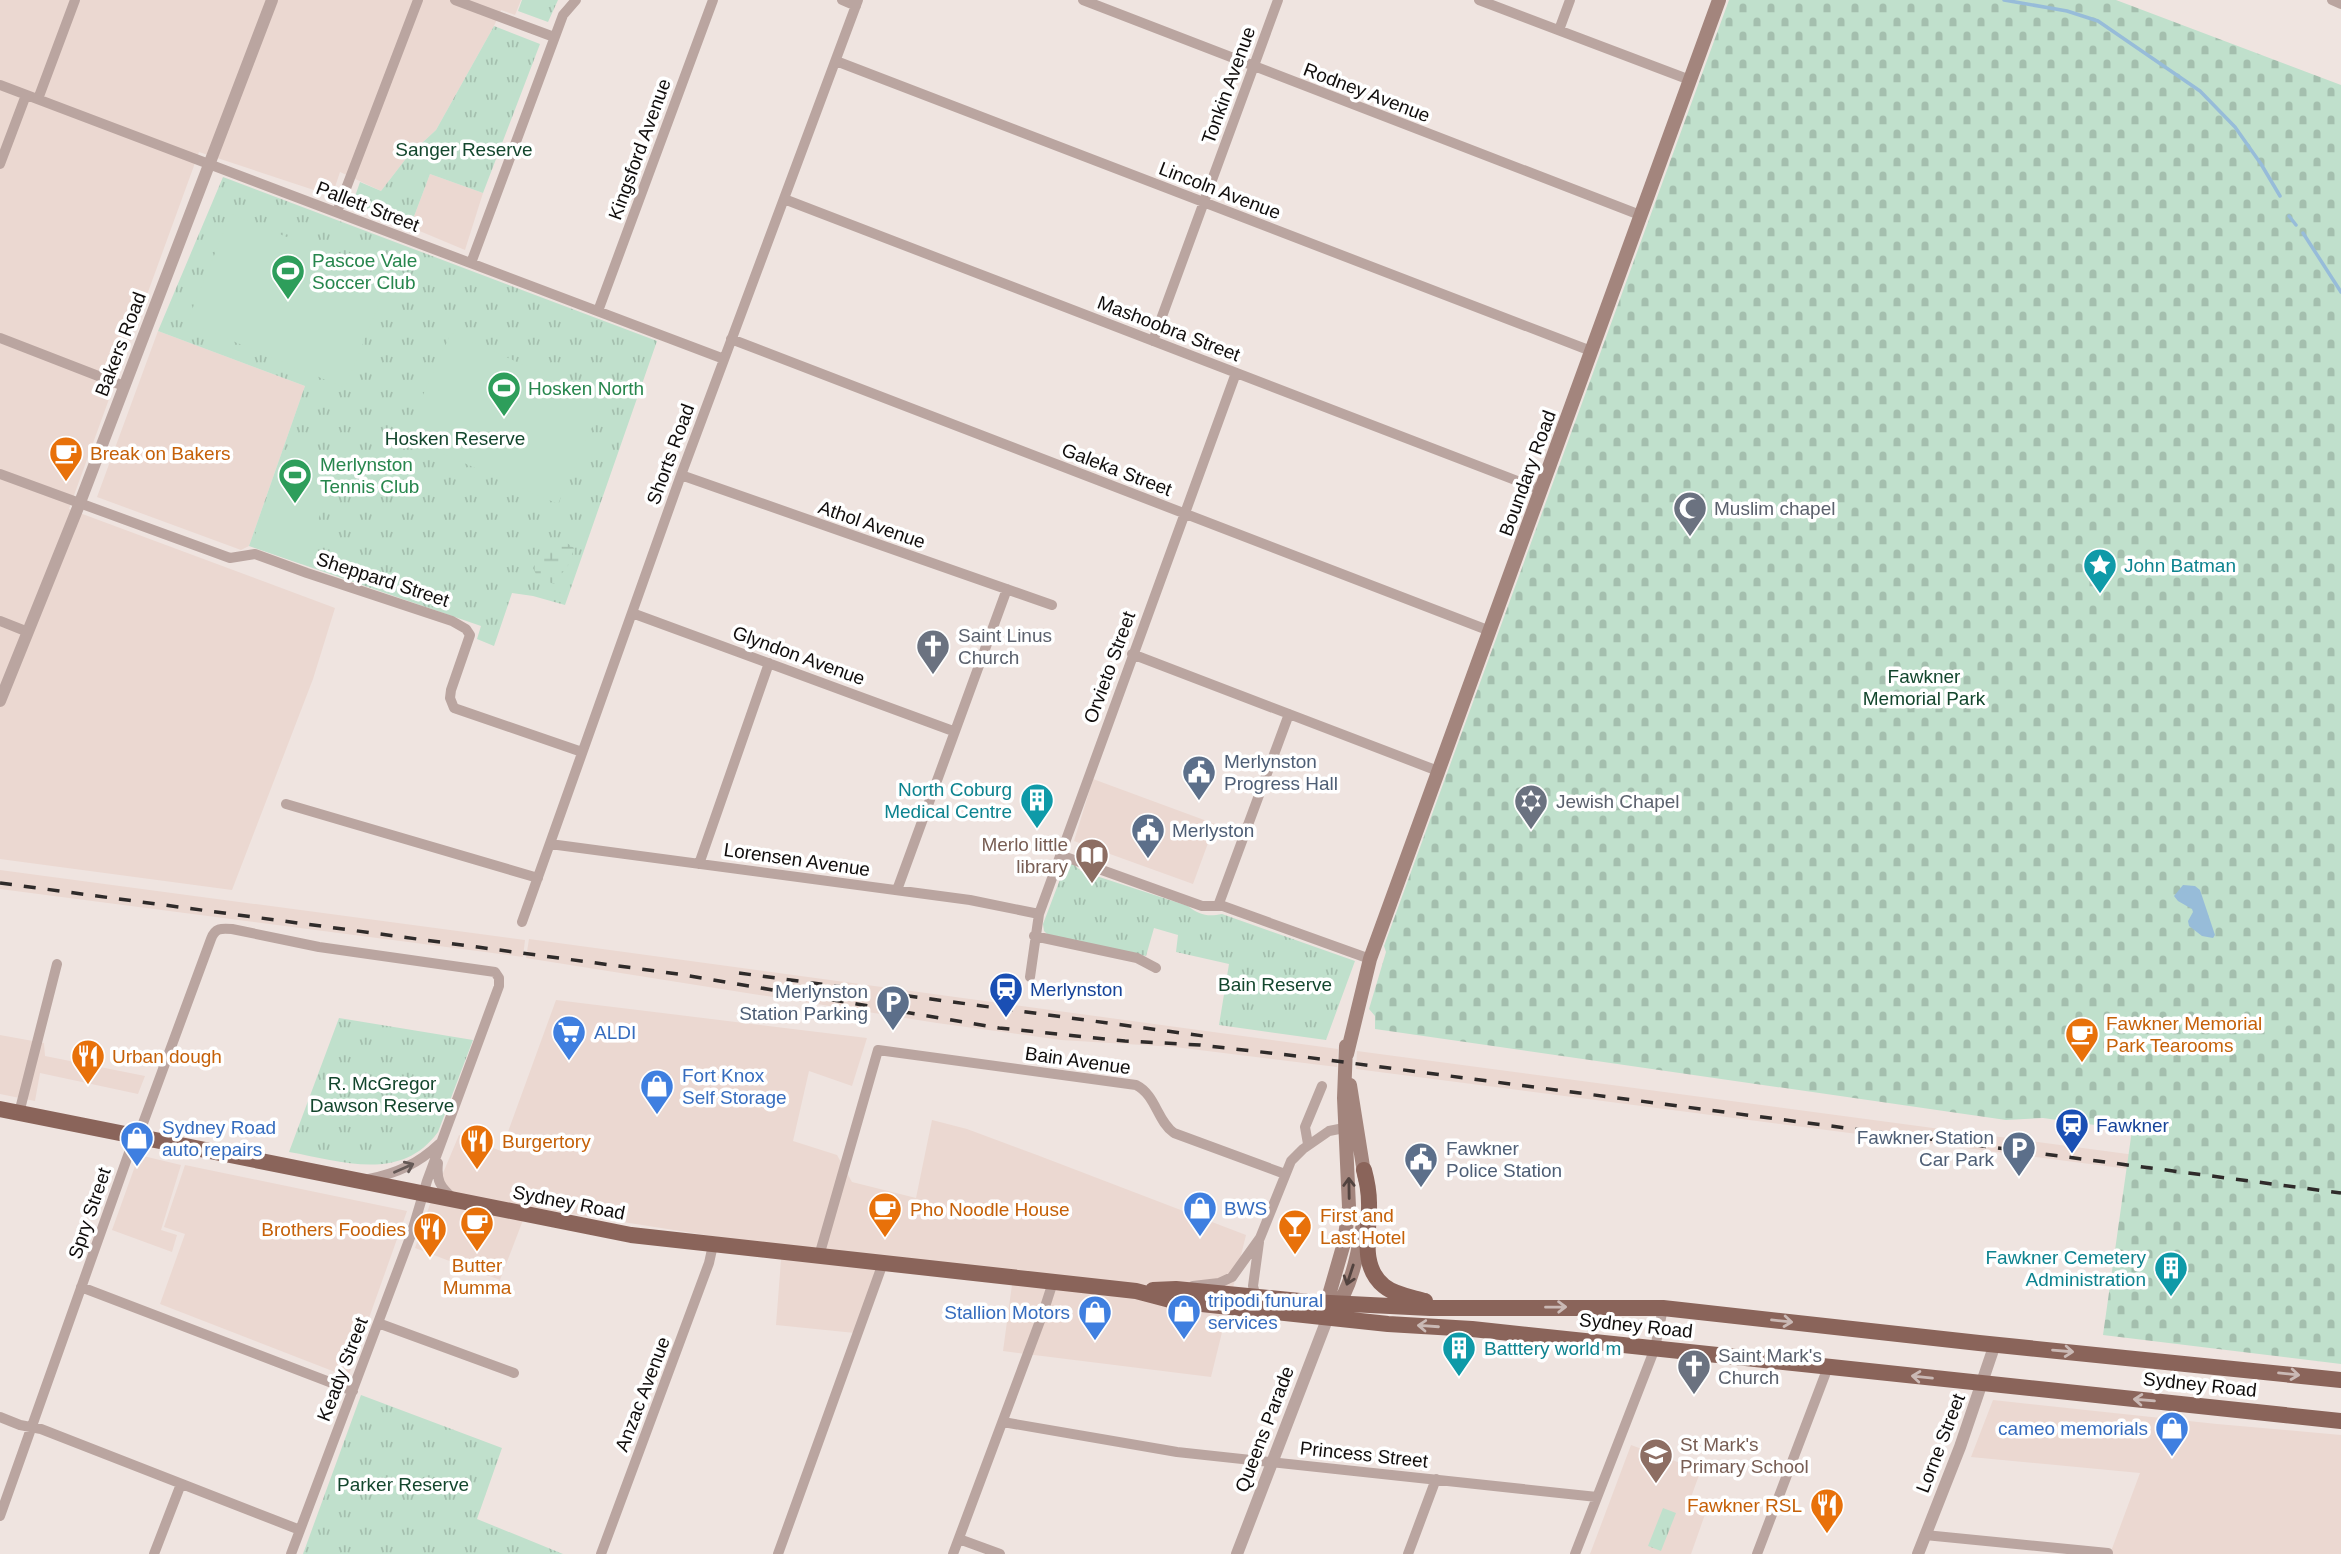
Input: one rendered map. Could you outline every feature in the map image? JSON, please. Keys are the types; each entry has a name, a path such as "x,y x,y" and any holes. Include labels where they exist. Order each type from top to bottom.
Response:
{"highway":[{"name":"Sydney Road","path":"0,1109 631,1235 1136,1291 1174,1301 1332,1307 1663,1308 2341,1380"},
{"path":"1364,1170 1369,1189 1367,1251 1371,1271 1384,1286 1393,1291 1450,1308"},
{"name":"Sydney Road","path":"1136,1291 1175,1289 1256,1297 1655,1348 2341,1421"}],"main road":[{"name":"Boundary Road","path":"1332,1307 1359,1246 1363,1225 1364,1170 1352,1131 1343,1082 1370,959 1719,0"},
{"name":"Boundary Road","path":"1332,1307 1348,1225 1352,1131"}],"street":[{"path":"38,99 75,0"},
{"name":"Bakers Road","path":"0,701 79,505 272,0"},
{"path":"337,212 418,0"},
{"path":"455,0 554,37"},
{"path":"471,263 554,37 563,15 576,0"},
{"name":"Kingsford Avenue","path":"598,311 713,0"},
{"path":"842,0 857,3"},
{"name":"Rodney Avenue","path":"1083,0 1640,215"},
{"name":"Tonkin Avenue","path":"1153,341 1278,0"},
{"path":"1479,0 1690,80"},
{"path":"1559,30 1570,0"},
{"path":"2332,0 2341,4"},
{"name":"Shorts Road","path":"522,922 681,475 857,3"},
{"name":"Lincoln Avenue","path":"836,61 1591,351"},
{"name":"Pallett Street","path":"0,85 724,359"},
{"path":"0,164 26,94"},
{"name":"Mashoobra Street","path":"784,199 1541,490"},
{"path":"0,338 124,386"},
{"name":"Galeka Street","path":"732,339 1490,631"},
{"name":"Orvieto Street","path":"1030,977 1039,914 1236,373"},
{"path":"0,474 79,505"},
{"name":"Athol Avenue","path":"681,475 1052,605"},
{"name":"Sheppard Street","path":"79,505 230,558 255,554 452,621 466,629 470,635 450,698 454,708 582,752"},
{"path":"897,890 1007,589"},
{"name":"Glyndon Avenue","path":"632,613 953,731"},
{"path":"0,621 28,632"},
{"path":"1132,654 1438,771"},
{"path":"699,864 769,663"},
{"path":"1218,906 1289,714"},
{"path":"286,804 538,878"},
{"name":"Lorensen Avenue","path":"550,844 970,900 1039,914"},
{"path":"1060,855 1202,906 1218,906 1244,913 1370,959"},
{"name":"Spry Street","path":"0,1516 81,1287 213,934 221,928 319,947 492,971 498,976 499,986 441,1144"},
{"path":"1034,936 1137,958 1156,968"},
{"path":"19,1113 57,964"},
{"name":"Bain Avenue","path":"819,1256 878,1050 1136,1085 1146,1092 1166,1126 1174,1133 1285,1174"},
{"path":"1308,1144 1304,1130 1322,1086"},
{"path":"1308,1118 1319,1138"},
{"path":"1256,1297 1253,1286 1260,1238 1285,1174 1297,1154 1308,1144 1319,1138 1352,1131"},
{"path":"359,1182 401,1171 441,1144"},
{"path":"423,1195 441,1144"},
{"path":"441,1144 438,1182 442,1189 458,1202"},
{"name":"Keady Street","path":"291,1554 423,1195"},
{"path":"1175,1289 1219,1283 1232,1277 1260,1238"},
{"name":"Anzac Avenue","path":"601,1554 705,1274 713,1245"},
{"path":"778,1554 883,1263"},
{"path":"953,1554 1052,1282"},
{"path":"81,1287 353,1391"},
{"name":"Queens Parade","path":"1237,1554 1332,1307"},
{"path":"1575,1554 1655,1348 1663,1308"},
{"path":"378,1323 513,1373"},
{"name":"Lorne Street","path":"1918,1554 1983,1383 1995,1344"},
{"path":"1757,1554 1828,1367"},
{"path":"0,1417 41,1429 300,1530"},
{"name":"Princess Street","path":"1003,1422 1177,1452 1597,1497"},
{"path":"1408,1554 1436,1479"},
{"path":"154,1554 181,1484"},
{"path":"1925,1535 2108,1553"},
{"path":"959,1539 1000,1554"}],"shaded area":[{"path":"0,0 521,0 515,15 501,10 436,130 408,156 381,191 340,172 332,196 199,152 69,509 335,608 313,679 232,890 0,859"},
{"path":"430,174 483,193 465,250 410,227"},
{"path":"158,331 305,386 249,546 241,550 97,497"},
{"path":"1093,779 1215,824 1193,884 1074,841"},
{"path":"0,870 525,940 523,957 0,889"},
{"path":"529,939 1338,1049 1337,1067 1175,1047 1061,1040 526,958"},
{"path":"556,1000 867,1038 852,1086 809,1071 793,1141 837,1155 852,1182 916,1198 932,1120 967,1129 1246,1235 1211,1377 1003,1351 1014,1270 880,1258 855,1333 776,1325 782,1247 528,1207 500,1280 415,1248 459,1135 501,1151"},
{"path":"0,1035 44,1043 45,1056 145,1076 138,1094 40,1073 35,1101 0,1094"},
{"path":"1357,1051 2255,1171 2252,1185 1356,1069"},
{"path":"139,1155 181,1165 161,1230 177,1235 172,1252 112,1230"},
{"path":"185,1165 407,1211 348,1377 160,1304 185,1234 164,1227"},
{"path":"1993,1400 2341,1435 2341,1554 2110,1554 2140,1473 1971,1457"},
{"name":"St Mark's Primary School","path":"1631,1445 1697,1469 1702,1467 1690,1500 1708,1506 1691,1554 1590,1554"}],"green space":[{"path":"522,0 558,0 548,22 518,11"},
{"name":"Fawkner Memorial Park","path":"1729,0 2116,0 2341,85 2341,1364 2103,1335 2132,1130 2043,1118 2006,1120 1375,1029 1375,1016 1369,1009 1386,952 1384,946"},
{"name":"Sanger Reserve","path":"494,26 540,44 483,193 430,174 410,227 352,205 360,182 381,191 408,156 436,130"},
{"name":"Hosken Reserve","path":"223,177 657,341 565,605 512,593 494,646 477,639 481,626 249,546 305,386 158,331"},
{"name":"Pascoe Vale Soccer Club","path":"231,214 389,279 345,388 187,322"},
{"name":"Hosken North","path":"451,333 604,400 558,504 404,437"},
{"name":"Merlynston Tennis Club","path":"287,447 338,465 302,564 251,546"},
{"path":"554,541 564,541 574,548 569,564 554,584 538,578 533,568 544,549"},
{"name":"Bain Reserve","path":"1072,863 1081,871 1188,906 1200,913 1222,914 1355,961 1326,1040 1219,1025 1229,964 1176,952 1178,935 1154,928 1146,956 1048,935 1043,924 1064,869"},
{"name":"R. McGregor Dawson Reserve","path":"339,1018 473,1040 438,1132 423,1148 406,1158 388,1163 349,1163 289,1152"},
{"name":"Parker Reserve","path":"361,1395 502,1448 477,1519 563,1554 303,1554"},
{"path":"1663,1508 1676,1513 1661,1551 1648,1546"}],"water":[{"path":"2183,885 2195,886 2200,890 2215,935 2213,938 2202,936 2189,926 2192,909 2174,896"}],"waterway":[{"path":"2004,0 2067,11 2098,21 2200,91 2235,127 2280,196"},
{"path":"2289,216 2296,225"},
{"path":"2303,233 2341,292"}],"railway":[{"path":"0,883 678,974 999,1028 1305,1057 2341,1193"},
{"path":"739,973 1211,1037"}],"place":[{"name":"Pascoe Vale Soccer Club","path":"288,301"},
{"name":"Hosken North","path":"504,418"},
{"name":"Break on Bakers","path":"66,483"},
{"name":"Merlynston Tennis Club","path":"295,505"},
{"name":"Muslim chapel","path":"1690,538"},
{"name":"John Batman","path":"2100,595"},
{"name":"Saint Linus Church","path":"933,676"},
{"name":"Merlynston Progress Hall","path":"1199,802"},
{"name":"North Coburg Medical Centre","path":"1037,830"},
{"name":"Jewish Chapel","path":"1531,831"},
{"name":"Merlyston","path":"1148,860"},
{"name":"Merlo little library","path":"1092,885"},
{"name":"Merlynston","path":"1006,1019"},
{"name":"Merlynston Station Parking","path":"893,1032"},
{"name":"ALDI","path":"569,1062"},
{"name":"Fawkner Memorial Park Tearooms","path":"2082,1064"},
{"name":"Urban dough","path":"88,1086"},
{"name":"Fort Knox Self Storage","path":"657,1116"},
{"name":"Fawkner","path":"2072,1155"},
{"name":"Sydney Road auto repairs","path":"137,1168"},
{"name":"Burgertory","path":"477,1171"},
{"name":"Fawkner Station Car Park","path":"2019,1178"},
{"name":"Fawkner Police Station","path":"1421,1189"},
{"name":"BWS","path":"1200,1238"},
{"name":"Pho Noodle House","path":"885,1239"},
{"name":"Butter Mumma","path":"477,1253"},
{"name":"First and Last Hotel","path":"1295,1256"},
{"name":"Brothers Foodies","path":"430,1259"},
{"name":"Fawkner Cemetery Administration","path":"2171,1298"},
{"name":"tripodi funural services","path":"1184,1341"},
{"name":"Stallion Motors","path":"1095,1342"},
{"name":"Batttery world m","path":"1459,1378"},
{"name":"Saint Mark's Church","path":"1694,1396"},
{"name":"cameo memorials","path":"2172,1458"},
{"name":"St Mark's Primary School","path":"1656,1485"},
{"name":"Fawkner RSL","path":"1827,1535"}]}
